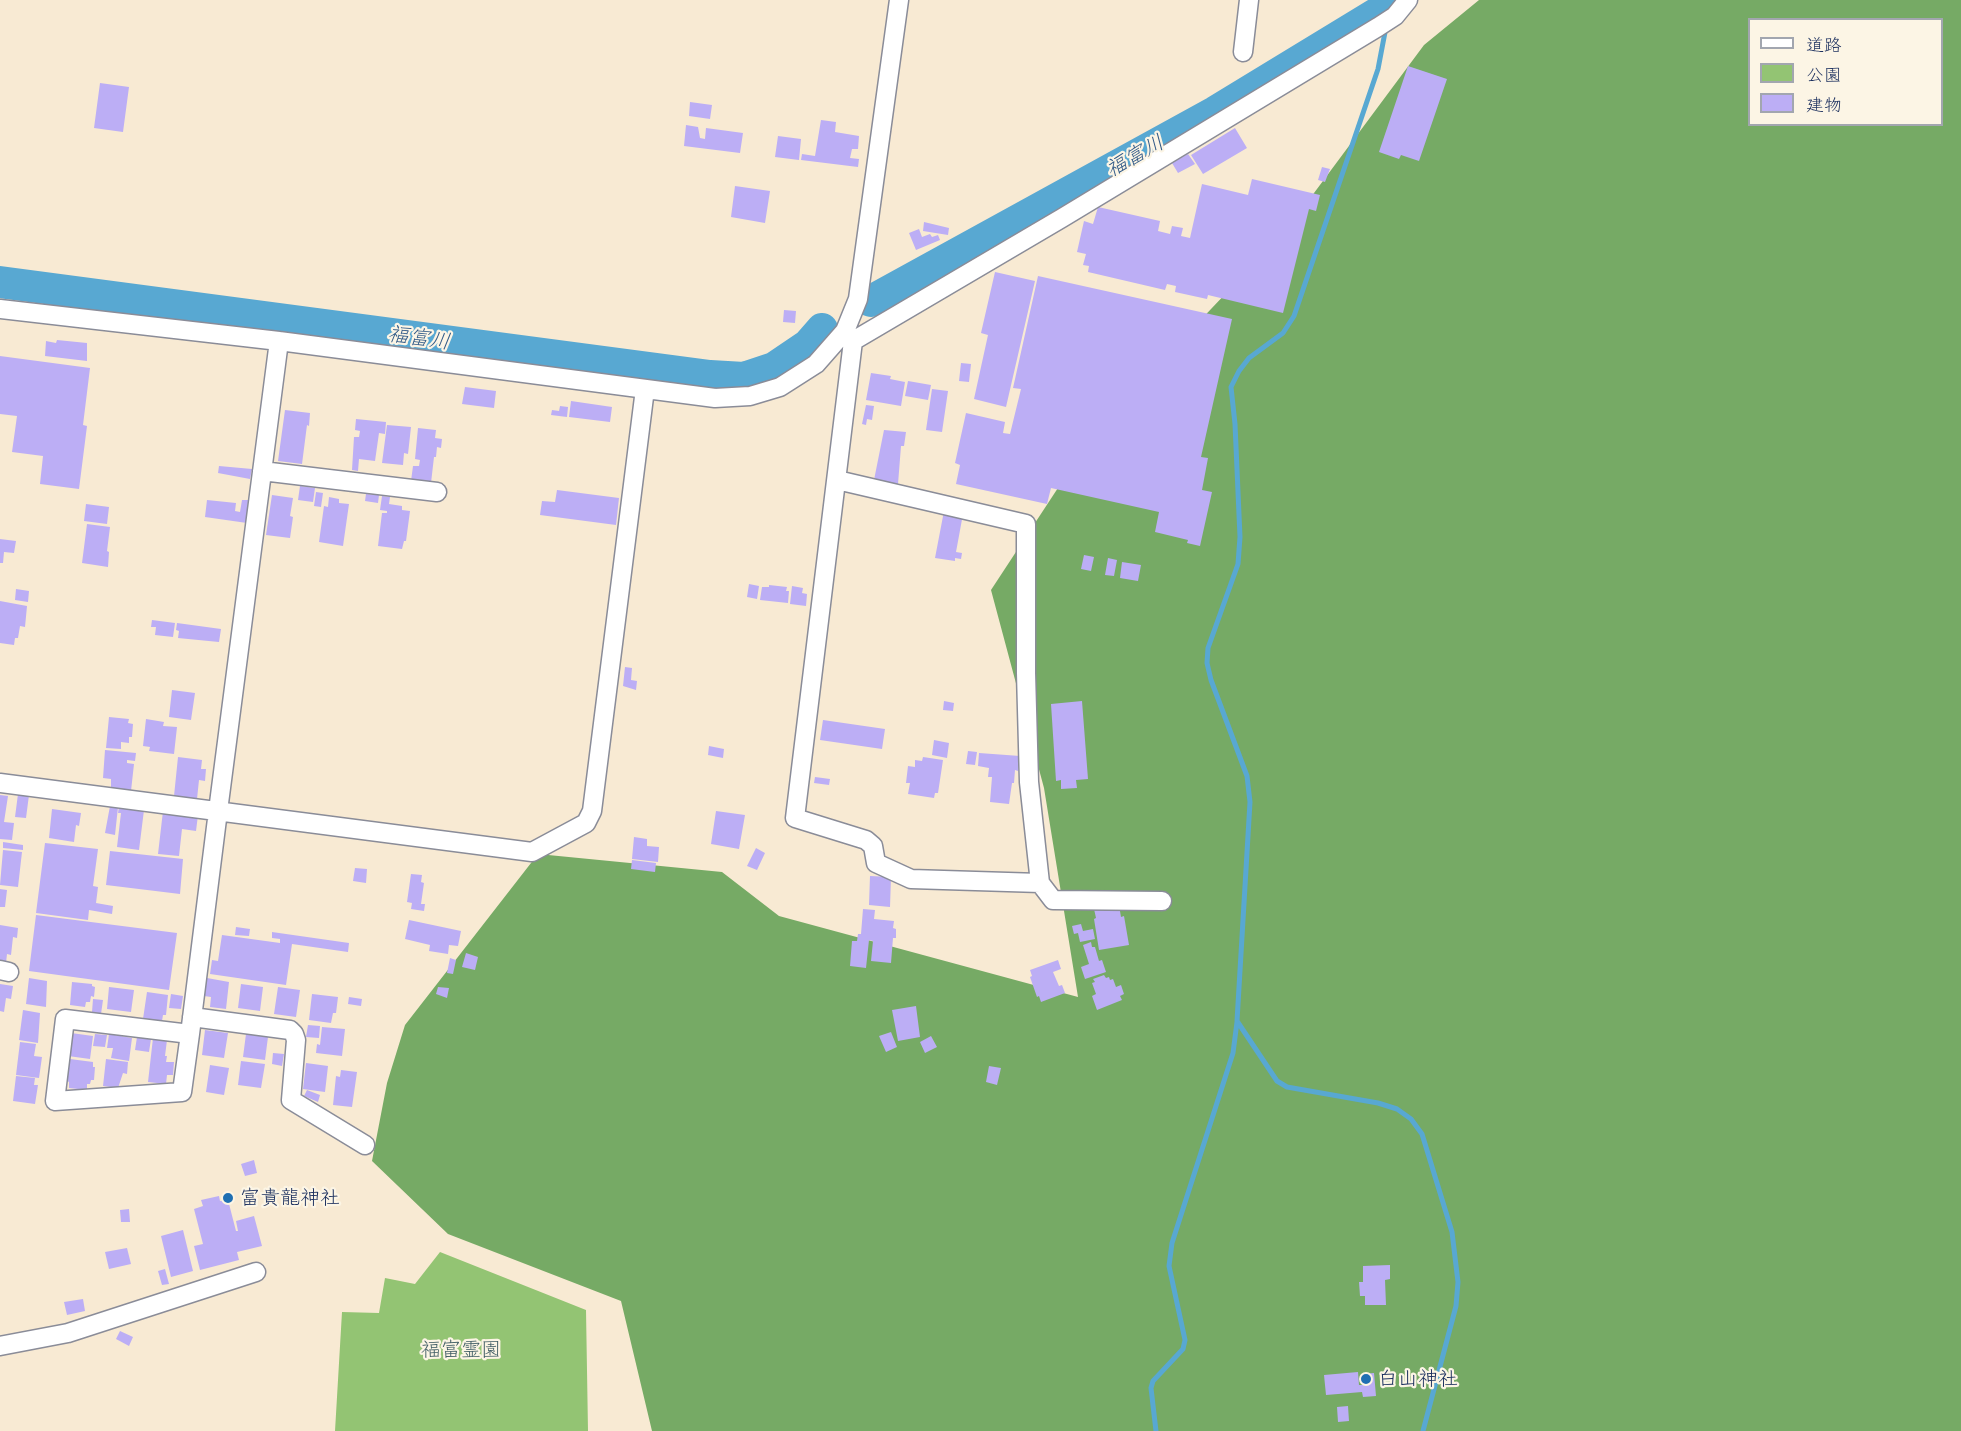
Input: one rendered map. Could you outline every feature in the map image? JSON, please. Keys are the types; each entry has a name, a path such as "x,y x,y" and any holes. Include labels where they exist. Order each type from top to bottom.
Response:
{"street":[{"path":"899,0 858,299 849,336 837,480 795,818 866,840 873,846 876,863 911,879 1040,883"},
{"path":"1243,52 1249,0"},
{"path":"0,309 279,341 715,398 750,396 780,387 816,364 849,336 1062,218 1378,27 1395,16 1408,0"},
{"path":"279,341 191,1025 182,1092 55,1101 65,1019 191,1025 290,1030 296,1040 291,1100 364,1145"},
{"path":"0,783 532,852 586,823 592,811 645,389"},
{"path":"262,471 437,492"},
{"path":"837,480 1026,524 1029,782 1040,883 1053,900 1162,901"},
{"path":"0,1346 68,1333 256,1272"}],"green space":[{"path":"1479,0 1961,0 1961,1431 652,1431 621,1301 448,1234 372,1161 387,1083 405,1025 538,854 722,872 779,916 1078,997 1044,788 991,590 1096,430 1288,228 1424,45"},
{"name":"福富霊園","path":"440,1252 586,1310 588,1431 335,1431 342,1312 379,1313 385,1278 415,1284"}],"building":[{"path":"1408,66 1447,79 1419,161 1401,155 1399,159 1379,152"},
{"path":"100,83 129,87 123,132 94,128"},
{"path":"690,102 712,105 710,119 689,116"},
{"path":"821,120 836,122 835,132 859,136 858,149 852,149 850,158 859,159 858,167 801,160 802,154 815,156"},
{"path":"686,125 698,127 700,138 705,139 706,128 743,133 740,153 684,146"},
{"path":"1235,128 1247,148 1203,174 1191,155"},
{"path":"778,136 801,139 799,160 775,157"},
{"path":"1188,154 1195,164 1178,173 1172,163"},
{"path":"1322,167 1330,169 1325,182 1318,180"},
{"path":"1252,179 1320,195 1316,211 1309,209 1283,313 1208,295 1207,299 1175,292 1176,286 1167,284 1165,290 1088,272 1089,266 1083,265 1086,254 1077,252 1084,221 1093,224 1098,207 1160,221 1158,231 1170,234 1172,226 1183,228 1181,236 1190,238 1202,184 1248,195"},
{"path":"735,186 770,191 765,223 731,217"},
{"path":"924,222 949,228 948,235 923,231"},
{"path":"919,229 922,237 930,234 932,237 938,235 940,240 916,250 909,233"},
{"path":"995,272 1035,281 1006,407 974,399 988,335 981,333"},
{"path":"1038,276 1232,319 1201,457 1208,458 1202,490 1212,492 1200,546 1187,543 1188,540 1155,532 1159,512 1051,488 1047,504 956,484 960,465 955,463 966,413 1005,422 1003,433 1010,434 1021,389 1013,388"},
{"path":"784,310 796,311 795,323 783,322"},
{"path":"57,340 87,343 87,361 45,356 46,341 56,343"},
{"path":"0,356 90,368 83,425 87,426 79,489 40,484 43,456 12,452 17,416 0,414"},
{"path":"961,363 971,364 969,382 959,381"},
{"path":"871,373 891,376 890,379 905,382 901,406 866,400"},
{"path":"908,381 931,385 928,400 905,396"},
{"path":"465,387 496,391 494,408 462,404"},
{"path":"932,389 948,391 942,432 926,430"},
{"path":"571,401 612,407 610,422 569,417"},
{"path":"866,405 874,406 872,420 867,419 866,425 862,424"},
{"path":"560,406 568,407 567,417 551,415 552,410 559,411"},
{"path":"285,410 310,413 302,464 278,461"},
{"path":"356,419 386,422 385,434 379,433 375,461 359,459 358,471 352,470 354,437 359,437 360,431 355,430"},
{"path":"387,425 411,427 408,454 404,453 403,465 382,463"},
{"path":"418,428 436,430 435,438 442,439 441,448 437,447 436,457 434,457 431,483 411,481 413,466 419,466 420,460 415,459"},
{"path":"884,430 906,432 904,446 901,446 898,484 874,480"},
{"path":"219,466 252,469 250,479 218,473"},
{"path":"300,486 315,488 313,502 298,500"},
{"path":"557,490 619,498 616,525 540,515 542,501 555,502"},
{"path":"316,492 323,493 321,507 314,506"},
{"path":"366,494 379,495 378,503 365,501"},
{"path":"272,495 293,498 290,538 266,535"},
{"path":"382,496 390,497 389,504 402,506 402,510 410,511 406,541 402,549 378,546 382,513 387,513 387,511 380,510"},
{"path":"329,497 339,499 339,503 349,504 343,546 319,542 324,506 328,507"},
{"path":"207,500 236,503 235,511 240,512 242,500 248,500 247,523 205,517"},
{"path":"86,504 109,507 107,524 84,521"},
{"path":"944,511 963,514 956,552 962,553 961,559 955,558 955,561 935,558"},
{"path":"87,524 110,527 108,567 82,563"},
{"path":"0,539 16,541 14,553 4,552 3,563 0,563"},
{"path":"1084,555 1094,557 1091,571 1081,569"},
{"path":"1108,558 1117,560 1114,576 1105,575"},
{"path":"1122,562 1141,565 1138,581 1120,578"},
{"path":"749,584 759,586 757,599 747,597"},
{"path":"769,585 787,587 788,603 760,600 762,587 769,587"},
{"path":"792,586 803,588 802,593 807,594 806,606 790,604"},
{"path":"16,589 29,591 28,602 15,600"},
{"path":"0,601 27,606 25,627 20,626 14,645 0,643"},
{"path":"152,620 175,623 173,637 155,635 156,627 151,627"},
{"path":"177,623 221,629 219,642 178,638"},
{"path":"625,667 632,668 631,680 637,681 636,690 623,686"},
{"path":"172,690 195,693 191,720 169,717"},
{"path":"944,701 954,703 953,711 943,710"},
{"path":"1082,701 1088,779 1076,780 1077,788 1061,789 1061,780 1056,781 1051,704"},
{"path":"109,717 129,719 128,723 133,724 132,737 129,737 129,743 121,742 121,749 106,748"},
{"path":"146,719 164,722 163,726 177,727 174,754 149,751 150,747 143,746"},
{"path":"823,720 885,729 882,749 820,740"},
{"path":"934,740 949,743 947,758 932,755"},
{"path":"709,746 724,749 723,758 708,755"},
{"path":"105,750 136,753 135,761 127,760 127,763 134,764 131,791 111,789 111,779 103,778"},
{"path":"968,751 977,752 975,765 966,764"},
{"path":"979,753 1020,756 1009,804 990,802 992,777 988,777 989,768 978,766"},
{"path":"178,757 202,760 201,769 206,769 205,781 199,780 197,799 174,796"},
{"path":"923,757 943,760 938,793 935,793 934,798 908,794 910,783 906,783 908,766 915,767 915,760 922,761"},
{"path":"815,777 830,779 829,785 814,783"},
{"path":"18,794 29,795 26,818 15,817"},
{"path":"0,795 8,796 4,822 14,823 12,840 0,839"},
{"path":"110,806 118,807 115,835 105,833"},
{"path":"119,807 144,810 139,850 117,847 121,813 118,813"},
{"path":"52,809 81,813 79,826 76,825 74,842 49,838"},
{"path":"163,811 198,815 196,831 182,829 179,856 158,854"},
{"path":"716,811 745,815 739,849 711,844"},
{"path":"634,837 647,839 647,846 659,847 658,862 632,859"},
{"path":"3,842 23,845 23,850 3,848"},
{"path":"45,843 98,849 93,886 98,887 96,903 113,906 112,914 89,910 88,920 36,913"},
{"path":"756,848 765,853 757,870 747,866"},
{"path":"3,850 22,852 18,887 0,885"},
{"path":"110,851 183,859 180,894 106,885"},
{"path":"632,860 656,863 655,872 631,869"},
{"path":"355,868 367,869 366,883 353,881"},
{"path":"411,874 422,875 421,882 424,883 421,904 425,904 424,911 411,909 412,903 407,902"},
{"path":"870,876 891,877 890,907 869,905"},
{"path":"0,889 7,890 5,907 0,907"},
{"path":"1119,905 1121,917 1124,916 1129,945 1099,950 1094,909"},
{"path":"863,909 875,910 874,919 894,921 893,928 896,929 896,938 893,938 891,963 871,961 873,941 869,940 866,968 850,966 852,941 857,941 858,934 861,934"},
{"path":"36,915 177,933 169,990 29,971"},
{"path":"409,920 461,931 458,946 449,945 448,954 429,951 430,945 405,939"},
{"path":"1081,924 1083,931 1093,929 1095,939 1080,942 1078,933 1074,934 1072,926"},
{"path":"0,925 18,928 17,938 13,937 11,955 7,954 6,963 0,962"},
{"path":"236,927 250,929 249,936 235,935"},
{"path":"272,932 349,943 348,952 292,944 286,985 210,974 212,960 218,961 222,935 280,943 280,939 272,938"},
{"path":"1091,942 1106,972 1085,979 1081,967 1089,964 1083,945"},
{"path":"466,953 478,957 475,970 462,967"},
{"path":"450,958 456,960 453,974 447,973"},
{"path":"1058,960 1061,969 1053,972 1065,993 1041,1002 1030,977 1032,976 1030,970"},
{"path":"1104,975 1110,980 1113,979 1116,987 1121,985 1124,994 1120,996 1122,1000 1097,1010 1092,996 1096,994 1092,983 1095,982 1093,979"},
{"path":"29,978 47,981 46,1007 26,1004"},
{"path":"207,978 229,982 226,1009 210,1007 211,997 204,996"},
{"path":"72,982 92,984 95,987 94,997 91,996 90,1002 86,1002 85,1007 70,1005"},
{"path":"0,984 13,986 11,999 6,998 4,1012 0,1011"},
{"path":"241,984 263,987 260,1011 238,1008"},
{"path":"109,987 134,990 131,1012 107,1009"},
{"path":"278,987 300,990 296,1017 274,1014"},
{"path":"438,987 449,988 447,998 436,994"},
{"path":"147,992 168,995 166,1015 163,1015 162,1021 143,1019"},
{"path":"171,994 183,996 181,1009 169,1008"},
{"path":"312,994 338,997 336,1013 333,1013 331,1023 309,1020"},
{"path":"349,997 362,999 361,1006 348,1004"},
{"path":"93,999 103,1000 101,1014 92,1012"},
{"path":"916,1006 920,1037 898,1041 892,1010"},
{"path":"23,1010 40,1013 38,1043 19,1040"},
{"path":"308,1025 320,1026 319,1038 306,1037"},
{"path":"322,1027 345,1029 342,1056 316,1053 317,1044 320,1045"},
{"path":"205,1030 228,1033 224,1058 202,1055"},
{"path":"891,1032 897,1047 886,1052 879,1036"},
{"path":"71,1033 93,1036 90,1059 68,1056"},
{"path":"95,1034 107,1035 105,1047 93,1046"},
{"path":"109,1034 132,1038 129,1061 111,1058 113,1048 107,1048"},
{"path":"246,1034 268,1037 265,1060 243,1057"},
{"path":"931,1036 937,1047 925,1053 920,1042"},
{"path":"137,1037 151,1039 149,1052 135,1050"},
{"path":"153,1038 167,1040 166,1062 174,1062 173,1075 167,1075 166,1084 148,1082"},
{"path":"20,1042 36,1044 34,1056 42,1057 39,1078 16,1075"},
{"path":"273,1053 284,1054 282,1066 272,1064"},
{"path":"70,1059 93,1062 94,1080 87,1084 87,1090 69,1088 67,1081"},
{"path":"106,1059 128,1062 127,1074 123,1073 118,1088 103,1086"},
{"path":"241,1061 265,1064 261,1088 238,1085"},
{"path":"306,1063 328,1066 325,1092 303,1089"},
{"path":"210,1065 229,1068 224,1095 206,1092"},
{"path":"989,1066 1001,1068 997,1085 986,1082"},
{"path":"341,1070 357,1072 352,1107 333,1105 336,1076 340,1077"},
{"path":"16,1076 35,1078 34,1085 38,1085 35,1104 13,1101"},
{"path":"307,1090 320,1095 318,1102 304,1096"},
{"path":"254,1160 257,1173 245,1176 241,1164"},
{"path":"219,1196 220,1201 228,1200 236,1231 238,1231 236,1221 254,1216 262,1246 237,1252 239,1260 200,1270 194,1246 203,1244 194,1209 203,1206 201,1200"},
{"path":"129,1209 130,1222 121,1222 120,1210"},
{"path":"183,1230 193,1271 171,1277 161,1236"},
{"path":"127,1248 131,1264 109,1269 105,1252"},
{"path":"1390,1265 1390,1279 1385,1280 1386,1305 1365,1305 1365,1296 1360,1296 1359,1282 1363,1282 1363,1266"},
{"path":"165,1269 169,1284 162,1285 158,1271"},
{"path":"83,1299 85,1311 67,1315 64,1302"},
{"path":"120,1331 133,1337 129,1346 116,1339"},
{"path":"1358,1372 1359,1385 1363,1385 1362,1374 1374,1373 1376,1396 1363,1397 1362,1392 1326,1395 1324,1375"},
{"path":"1348,1406 1349,1421 1338,1422 1337,1407"}],"waterway":[{"name":"福富川","path":"871,301 1215,112 1389,6 1391,0"},
{"path":"1386,27 1378,69 1294,316 1283,333 1249,358 1231,387 1240,537 1238,564 1208,648 1207,663 1211,680 1247,776 1250,802 1237,1021 1277,1081 1287,1087 1378,1103 1397,1109 1411,1119 1422,1134 1452,1232 1458,1282 1456,1306 1423,1431"},
{"name":"福富川","path":"0,282 710,376 744,378 774,368 808,345 822,329"},
{"path":"1156,1431 1151,1388 1153,1381 1183,1349 1185,1340 1169,1266 1172,1243 1233,1053 1237,1022"}],"place":[{"name":"富貴龍神社","path":"228,1198"},
{"name":"白山神社","path":"1366,1379"}]}
